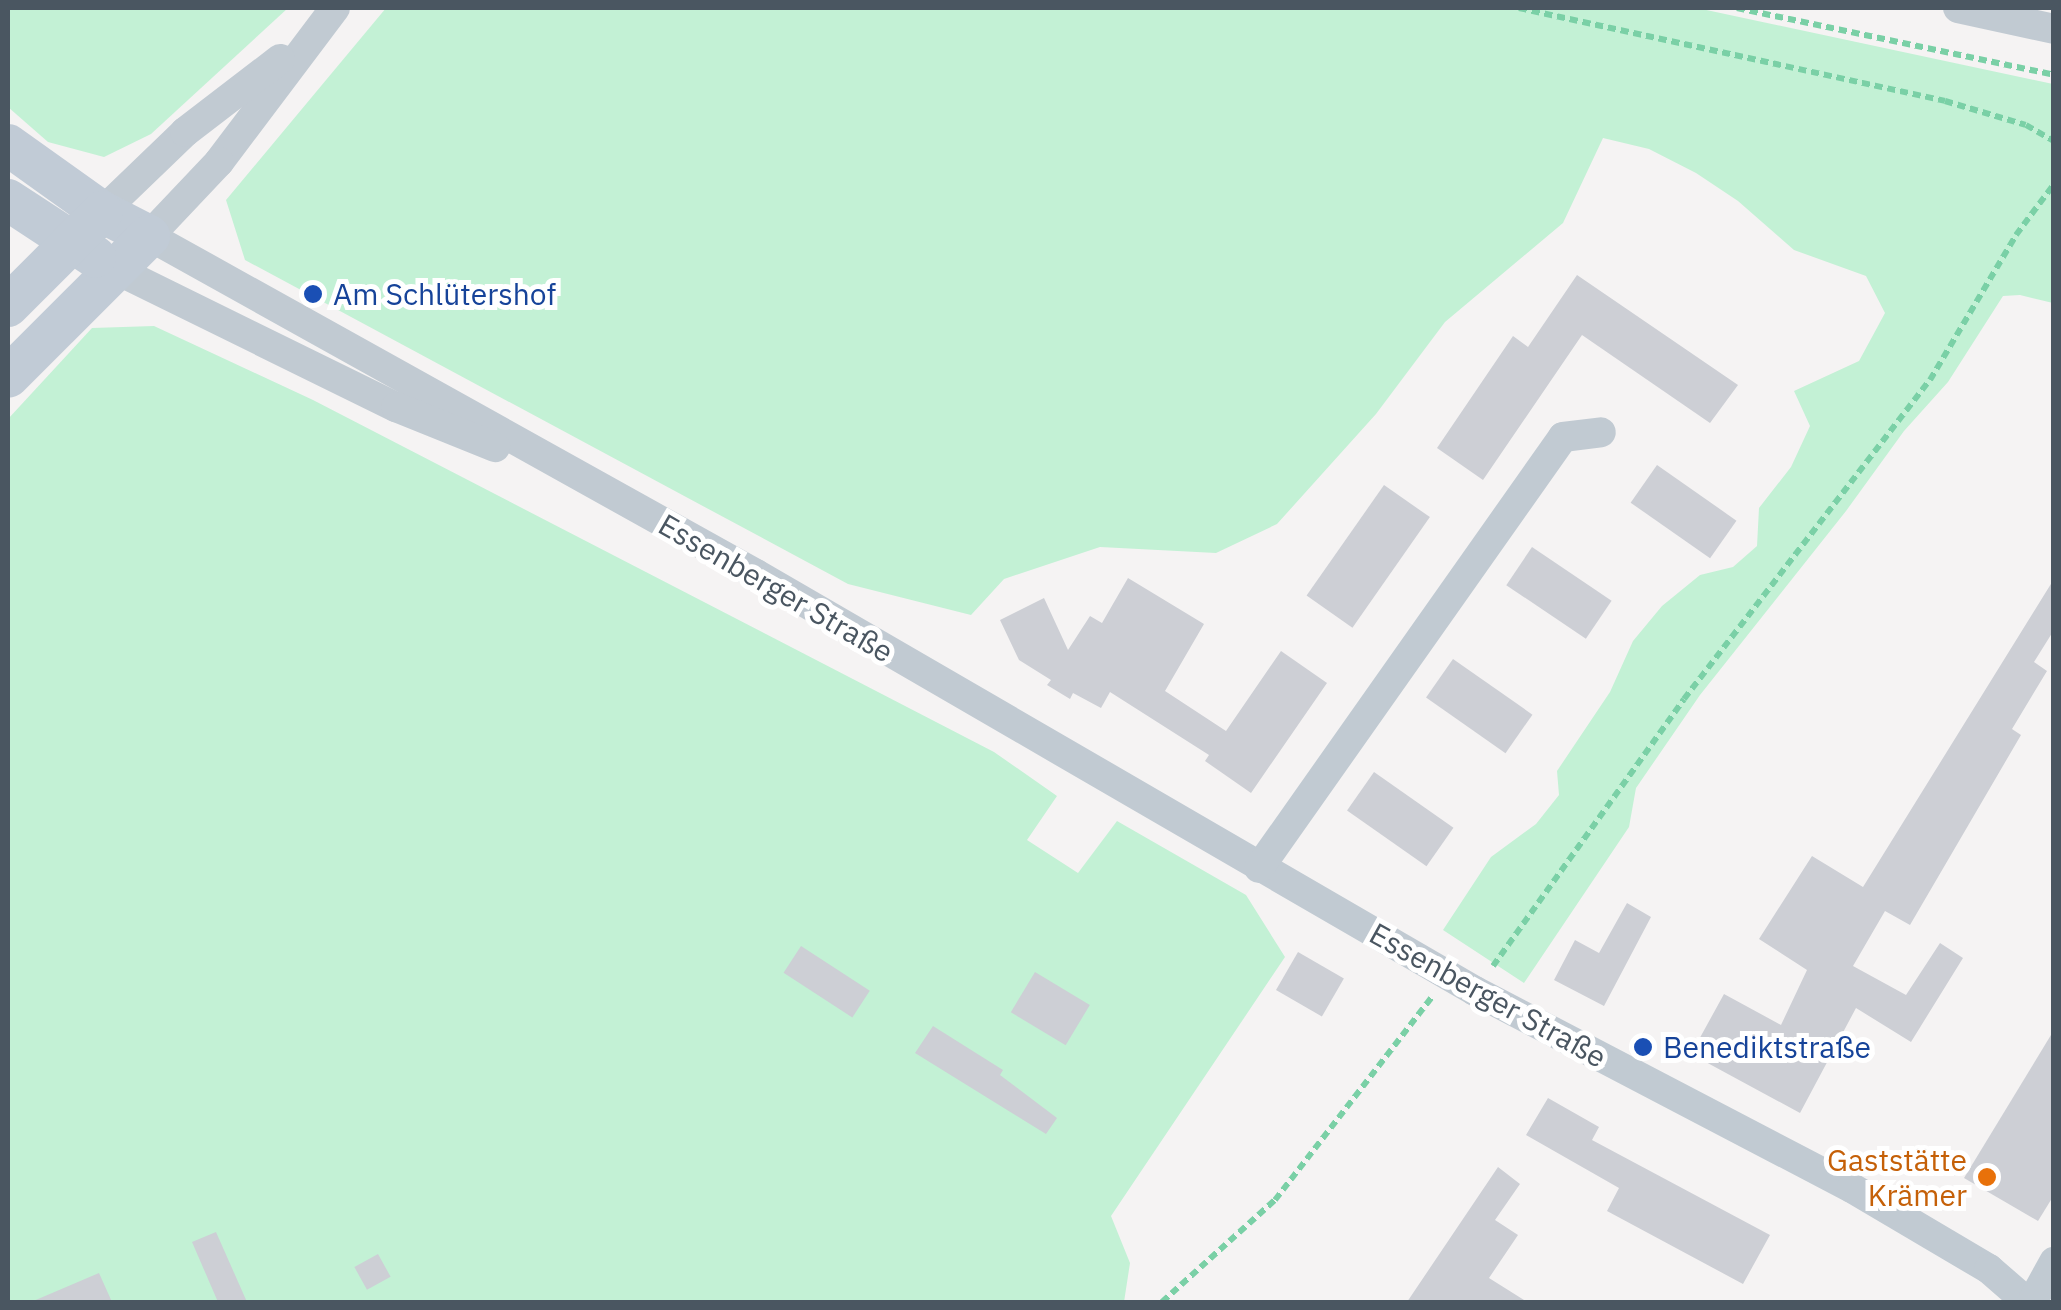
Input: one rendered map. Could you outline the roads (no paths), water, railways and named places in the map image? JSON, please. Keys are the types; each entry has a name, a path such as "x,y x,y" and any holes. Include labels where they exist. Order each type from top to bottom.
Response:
{"street":[{"path":"8,377 117,270 218,162 306,40 335,8"},
{"path":"1958,8 2054,28"},
{"path":"8,306 185,132 306,40"},
{"name":"Essenberger Straße","path":"8,145 102,212 756,574 1475,992 1852,1188 1988,1269 2029,1302"},
{"name":"Essenberger Straße","path":"8,200 117,270 396,407 604,491"},
{"path":"1259,868 1564,437 1600,432"},
{"path":"2029,1302 2054,1262"}],"place":[{"name":"Am Schlütershof","path":"313,294"},
{"name":"Benediktstraße","path":"1643,1047"},
{"name":"Gaststätte Krämer","path":"1987,1177"}]}
